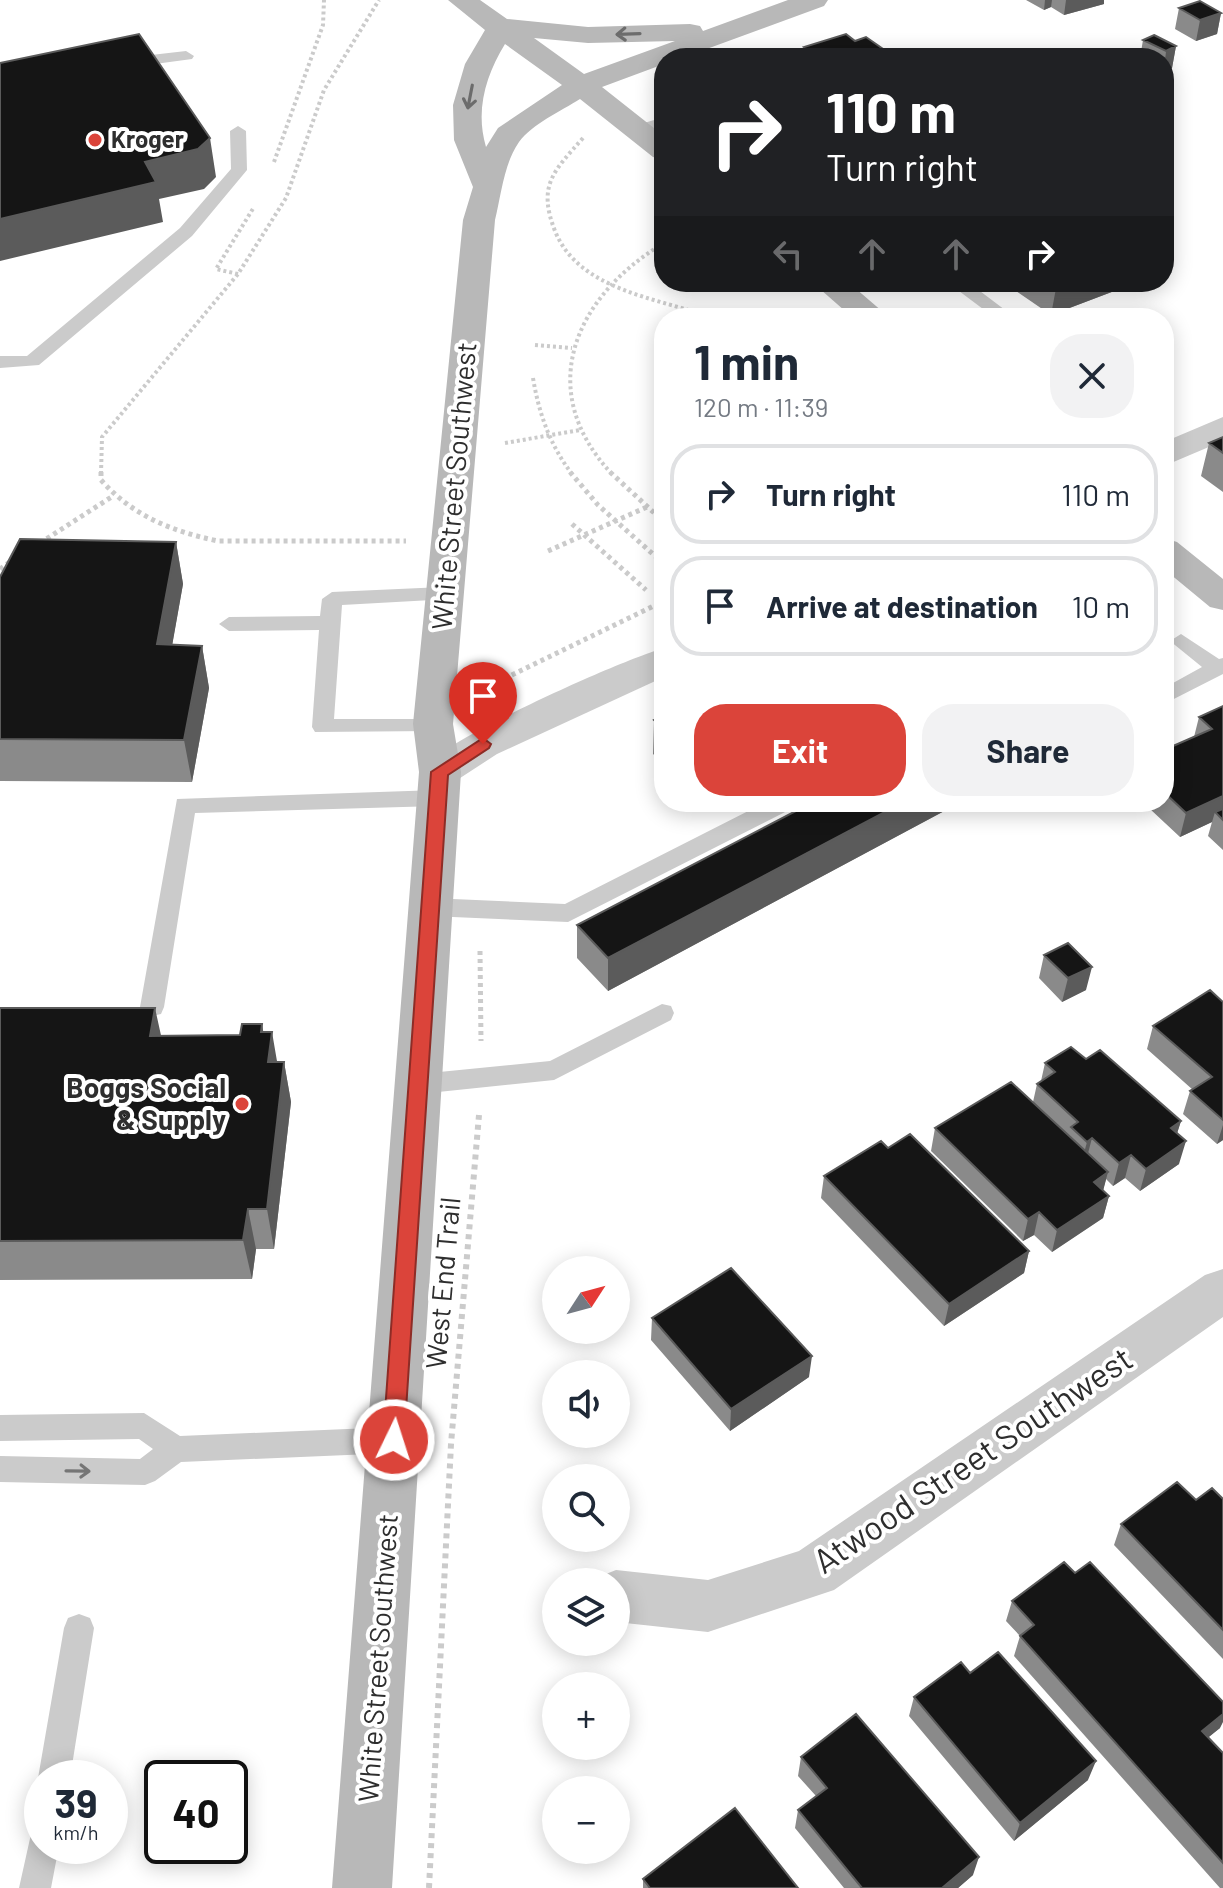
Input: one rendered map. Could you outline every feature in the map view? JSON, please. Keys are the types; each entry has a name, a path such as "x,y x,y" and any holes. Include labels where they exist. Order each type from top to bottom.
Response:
{"street":[{"path":"465,0 581,85 651,126"},
{"name":"White Street Southwest","path":"695,48 734,29 814,0"},
{"path":"501,27 588,35 734,29"},
{"path":"488,187 468,135 467,108 483,55 501,27"},
{"name":"White Street Southwest","path":"362,1888 439,785 433,724 479,220 497,154 509,134 581,85 654,63"},
{"path":"840,292 860,308"},
{"path":"1174,450 1223,428"},
{"path":"1174,558 1223,598"},
{"path":"439,785 483,744 654,666"},
{"name":"Atwood Street Southwest","path":"630,1598 708,1606 815,1572 1223,1290"}],"lane":[{"path":"113,65 186,56"},
{"path":"0,362 32,361 186,232 239,170 238,131"},
{"path":"970,292 993,308"},
{"path":"433,724 323,727 330,623 332,599 443,594"},
{"path":"229,624 330,623"},
{"path":"1174,691 1220,666 1181,641"},
{"path":"152,1007 185,805 439,785"},
{"path":"430,907 568,913 765,812"},
{"path":"419,1084 554,1070 662,1013"},
{"path":"0,1428 144,1426 175,1449"},
{"path":"0,1469 145,1472 175,1449 394,1440"},
{"path":"57,1760 79,1628"},
{"path":"35,1888 40,1864"}],"path":[{"path":"379,0 324,90 286,198 246,261 102,437 101,480 113,496 133,513 159,526 218,541 409,541"},
{"path":"583,138 549,179 546,195 554,231 567,256 591,277 683,308"},
{"path":"654,249 633,263 593,307 572,348 569,373 580,430 618,482 654,513"},
{"path":"535,345 572,348"},
{"path":"533,378 534,398 546,436 560,463 589,497 654,555"},
{"path":"505,443 580,430"},
{"path":"38,544 113,496"},
{"path":"548,551 647,507"},
{"path":"572,524 646,590"},
{"path":"0,569 13,561"},
{"path":"482,701 483,687 654,606"},
{"name":"West End Trail","path":"429,1888 451,1444 482,1078 479,909"}],"building":[{"path":"1200,1 1221,13 1200,20 1179,8"},
{"name":"Kroger","path":"139,34 210,138 198,149 145,162 156,182 0,219 0,63"},
{"path":"846,34 855,41 866,37 882,48 805,48"},
{"path":"1154,35 1176,46 1160,48 1143,40"},
{"path":"1223,437 1223,453 1209,443"},
{"path":"20,539 176,542 157,644 202,646 184,740 0,739 0,577"},
{"path":"1223,706 1223,796 1186,813 1174,802 1174,746 1212,729 1199,717"},
{"path":"1223,809 1223,820 1215,812"},
{"path":"794,812 885,812 608,958 577,925"},
{"path":"1068,943 1092,967 1068,978 1044,955"},
{"path":"1210,990 1223,1002 1223,1120 1190,1091 1212,1077 1153,1026"},
{"path":"0,1008 155,1008 150,1036 240,1035 242,1024 262,1024 261,1032 272,1032 268,1062 284,1062 267,1209 248,1209 243,1240 0,1241"},
{"path":"1071,1047 1086,1059 1100,1050 1181,1121 1171,1128 1186,1141 1146,1169 1131,1155 1119,1163 1092,1138 1087,1142 1071,1127 1078,1122 1037,1084 1055,1072 1045,1063"},
{"path":"1011,1082 1108,1172 1094,1182 1109,1196 1057,1230 1039,1212 1028,1219 935,1128"},
{"path":"910,1134 1029,1251 949,1304 824,1176 881,1141 888,1148"},
{"path":"731,1268 812,1356 731,1409 652,1318"},
{"path":"1177,1482 1196,1500 1212,1488 1223,1499 1223,1630 1121,1524"},
{"path":"1064,1562 1075,1573 1090,1562 1223,1702 1223,1714 1202,1731 1223,1753 1223,1863 1020,1636 1034,1625 1012,1601"},
{"path":"998,1652 1096,1761 1020,1823 914,1697 961,1662 970,1673"},
{"path":"856,1714 979,1857 942,1888 862,1888 798,1810 827,1788 801,1757"},
{"path":"735,1808 798,1888 650,1888 643,1879"}],"place":[{"name":"Kroger","path":"95,140"},
{"name":"Boggs Social & Supply","path":"242,1104"}],"route":[{"path":"394,1440 440,772 483,744"}]}
